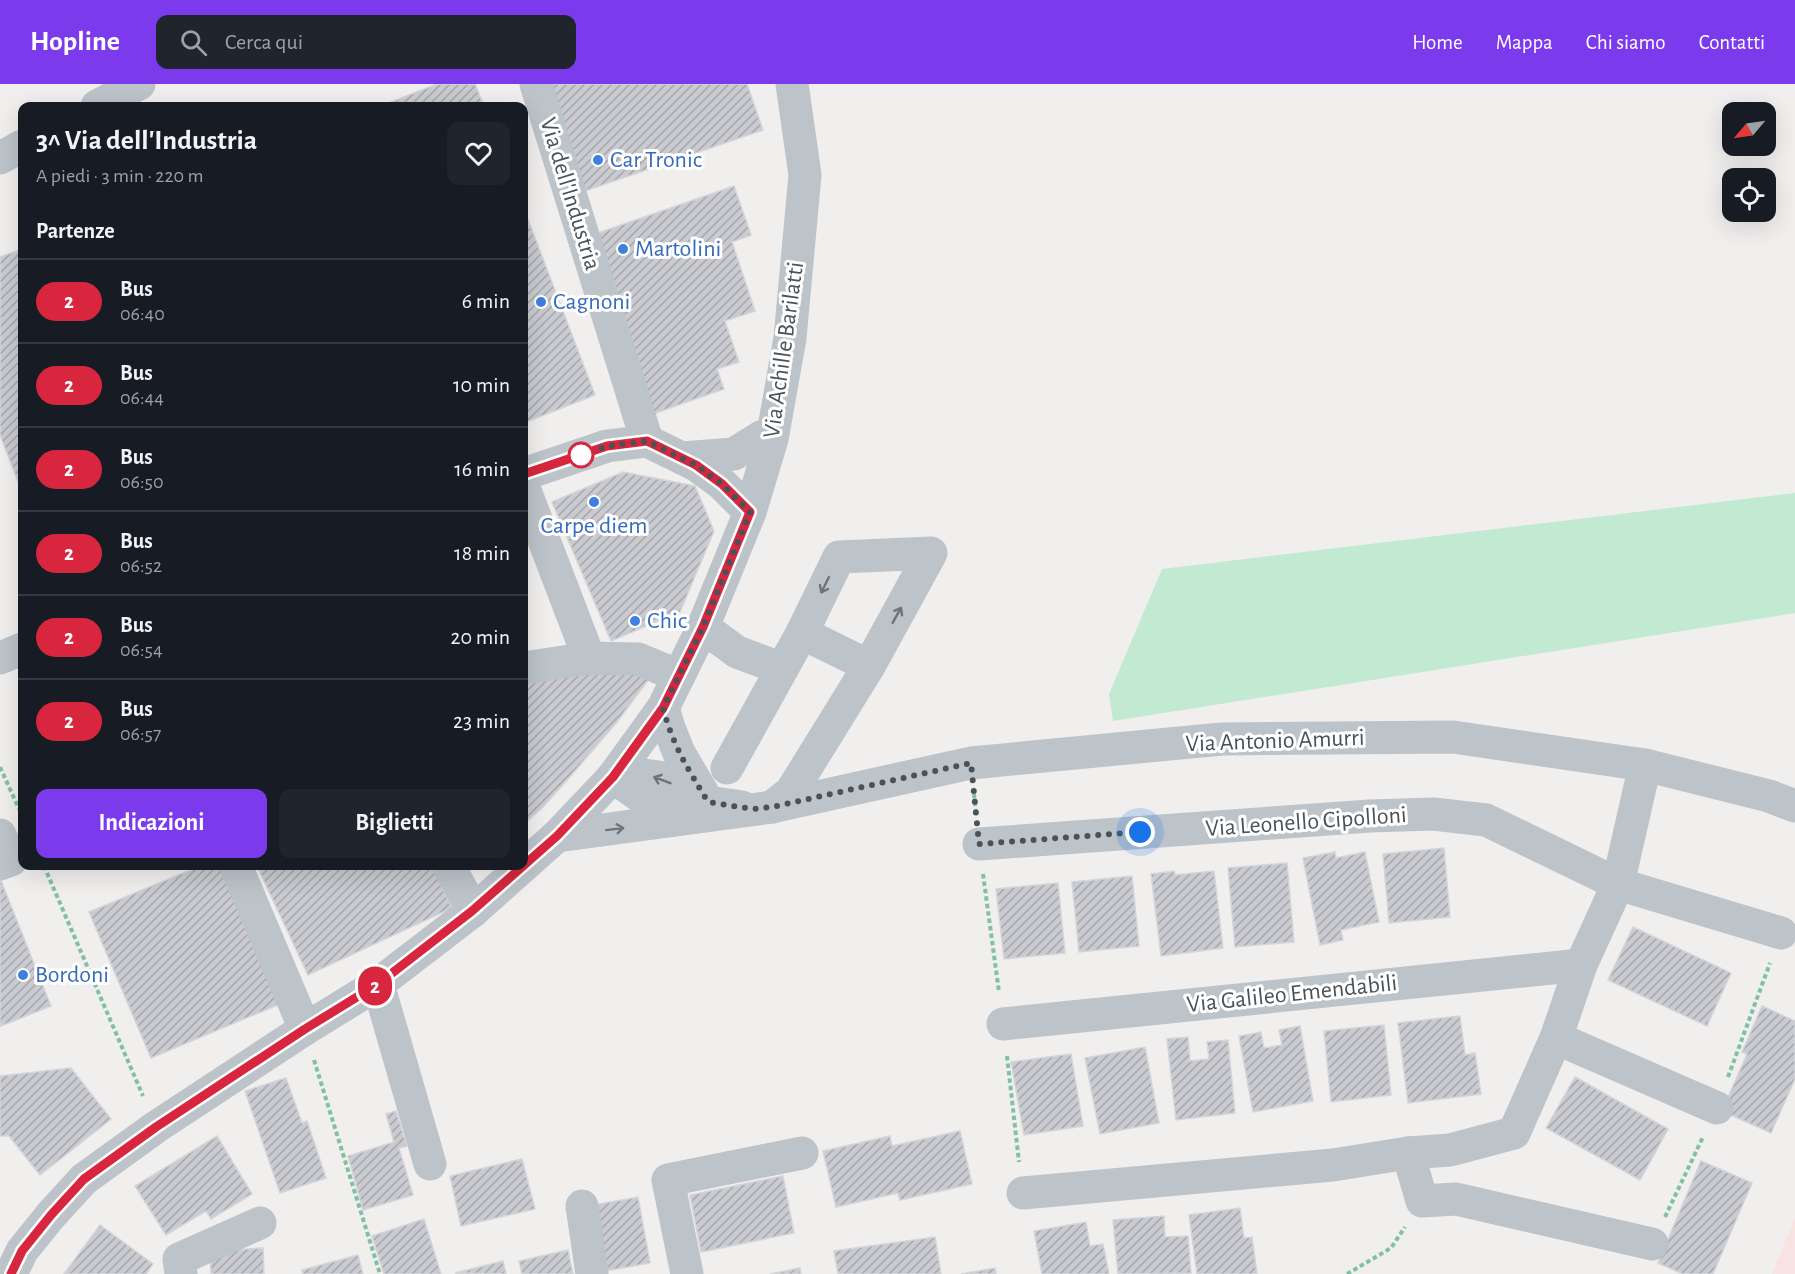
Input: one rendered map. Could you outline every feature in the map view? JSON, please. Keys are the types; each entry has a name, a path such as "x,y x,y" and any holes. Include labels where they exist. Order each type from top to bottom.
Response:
{"street":[{"path":"105,102 139,84"},
{"name":"Via dell'Industria","path":"536,84 647,441"},
{"name":"Via Achille Barilatti","path":"528,862 557,836 613,777 663,708 703,627 750,512 772,439 790,338 805,175 792,84"},
{"path":"0,158 18,148"},
{"path":"682,458 734,454 761,436"},
{"path":"528,473 607,446 647,441 696,465 722,484 750,512"},
{"path":"528,498 589,658"},
{"path":"727,768 802,633 839,557 931,553 869,666 791,792 762,808"},
{"path":"703,627 737,652 782,669"},
{"path":"802,633 869,666"},
{"path":"0,658 18,651"},
{"path":"528,667 589,658 638,659 679,676"},
{"path":"663,708 679,753 709,809"},
{"name":"Via Antonio Amurri","path":"613,777 647,801 709,809 762,808 971,763 1222,739 1453,737 1645,765 1770,796 1795,806"},
{"path":"1023,1193 1333,1165 1408,1153 1450,1150 1514,1133 1556,1038 1581,964 1618,884 1645,765"},
{"name":"Via Antonio Amurri","path":"557,836 709,809"},
{"name":"Via Leonello Cipolloni","path":"979,844 1370,816 1433,814 1486,820 1618,884 1781,933"},
{"path":"0,835 11,860 0,864"},
{"path":"238,870 305,1029"},
{"path":"451,870 472,911"},
{"name":"Via Achille Barilatti","path":"11,1274 22,1251 84,1179 156,1127 378,984 472,911 518,870"},
{"name":"Via Galileo Emendabili","path":"1003,1024 1581,964"},
{"path":"378,984 430,1164"},
{"path":"1556,1038 1717,1108"},
{"path":"1450,1150 1456,1199"},
{"path":"687,1274 668,1180 802,1153"},
{"path":"1408,1153 1422,1201 1456,1199 1652,1244"},
{"path":"582,1206 592,1274"},
{"path":"180,1274 179,1258 260,1223"}],"path":[{"path":"971,763 979,844"},
{"path":"0,767 18,809"},
{"path":"46,870 156,1127"},
{"path":"305,1029 380,1274"},
{"path":"1347,1274 1391,1248 1422,1201"}],"shaded area":[{"path":"1795,1218 1795,1274 1772,1274"}],"green space":[{"path":"1795,493 1795,613 1113,721 1109,694 1162,569"}],"building":[{"path":"437,84 475,84 482,102 391,102"},
{"path":"545,84 747,84 763,130 582,192"},
{"path":"734,186 751,235 732,242 755,311 725,321 739,362 717,369 724,389 653,414 592,235"},
{"name":"Cagnoni","path":"528,219 595,395 528,421"},
{"path":"18,250 18,482 0,435 0,257"},
{"path":"623,472 695,486 714,531 680,612 611,641 552,502"},
{"path":"631,665 649,679 617,722 543,807 528,820 528,679"},
{"path":"1444,848 1450,917 1389,923 1383,854"},
{"path":"1335,852 1336,858 1365,852 1379,922 1341,930 1343,940 1320,945 1303,858"},
{"path":"1287,863 1294,942 1235,947 1228,868"},
{"path":"190,870 231,870 287,1001 151,1058 89,912"},
{"path":"259,870 434,870 452,908 308,975"},
{"path":"1174,871 1175,875 1214,871 1223,948 1161,956 1151,874"},
{"path":"1132,876 1139,946 1079,952 1072,882"},
{"path":"0,878 51,1006 1,1026 0,1023"},
{"path":"1058,883 1065,953 1004,959 996,889"},
{"path":"1633,927 1731,973 1707,1026 1608,980"},
{"path":"1762,1006 1795,1021 1795,1079 1771,1133 1722,1111 1747,1054 1742,1052"},
{"path":"1460,1016 1465,1055 1475,1053 1481,1094 1408,1103 1398,1023"},
{"path":"1384,1025 1391,1095 1331,1102 1324,1031"},
{"path":"1300,1026 1313,1101 1253,1112 1239,1036 1261,1032 1264,1048 1282,1045 1279,1030"},
{"path":"1188,1037 1190,1061 1209,1059 1207,1042 1228,1040 1235,1113 1176,1120 1167,1039"},
{"path":"1145,1047 1159,1123 1100,1134 1085,1058"},
{"path":"1071,1054 1083,1126 1024,1135 1011,1062"},
{"path":"71,1068 111,1119 40,1175 9,1136 0,1136 0,1076"},
{"path":"1575,1077 1668,1129 1640,1180 1546,1128"},
{"path":"286,1078 302,1123 307,1121 326,1178 280,1193 245,1091"},
{"path":"396,1111 407,1146 399,1148 413,1195 363,1210 348,1156 394,1142 386,1114"},
{"path":"960,1131 972,1184 900,1200 898,1193 836,1207 823,1151 890,1136 892,1146"},
{"path":"217,1136 252,1194 211,1219 206,1211 166,1235 135,1186"},
{"path":"522,1159 535,1209 461,1226 450,1176"},
{"path":"1701,1161 1752,1183 1713,1274 1683,1274 1658,1263"},
{"path":"783,1176 794,1233 701,1252 690,1195"},
{"path":"638,1197 650,1263 600,1272 588,1206"},
{"path":"1240,1208 1244,1238 1252,1237 1257,1274 1197,1274 1189,1215"},
{"path":"1164,1216 1165,1237 1188,1236 1191,1273 1118,1274 1113,1220"},
{"path":"424,1219 441,1274 384,1274 372,1236"},
{"path":"1086,1222 1090,1246 1103,1244 1109,1274 1042,1274 1034,1231"},
{"path":"100,1225 153,1264 146,1274 64,1274"},
{"path":"935,1237 941,1274 838,1274 834,1251"},
{"path":"263,1248 264,1274 211,1274 210,1251"},
{"path":"568,1250 573,1274 522,1274 519,1261"},
{"path":"358,1255 363,1274 303,1274 302,1270"},
{"path":"503,1261 506,1274 455,1273"},
{"path":"800,1268 801,1274 770,1274"},
{"path":"995,1268 996,1274 961,1274"}],"bus line":[{"name":"2","path":"528,473 607,446 647,441 696,465 722,484 750,512 703,627 663,708 613,777 557,836 528,862"},
{"name":"2","path":"11,1274 22,1251 84,1179 156,1127 378,984 472,911 518,870"}],"place":[{"name":"Car Tronic","path":"598,160"},
{"name":"Martolini","path":"623,249"},
{"name":"Cagnoni","path":"541,302"},
{"name":"Carpe diem","path":"594,502"},
{"name":"Chic","path":"635,621"},
{"name":"Bordoni","path":"23,975"}],"route":[{"path":"581,455 607,446 647,441 696,465 722,484 750,512 703,627 663,708 679,753 708,802 752,809 772,807 971,763 979,844 1140,832"}]}
